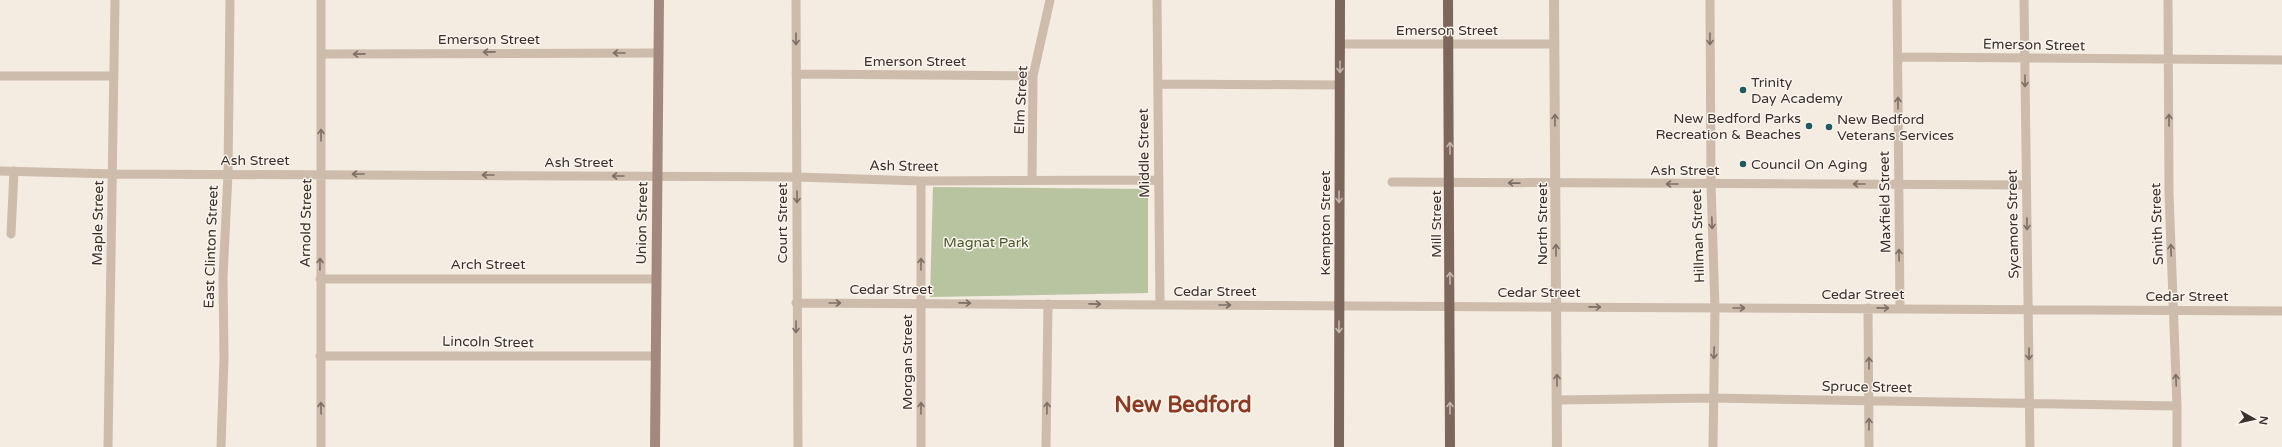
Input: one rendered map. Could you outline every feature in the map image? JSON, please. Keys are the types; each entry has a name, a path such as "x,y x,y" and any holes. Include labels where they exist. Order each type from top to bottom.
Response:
{"main road":[{"name":"Union Street","path":"654,447 659,0"},
{"name":"Kempton Street","path":"1338,447 1340,0"},
{"name":"Mill Street","path":"1448,0 1450,447"}],"street":[{"name":"Maple Street","path":"108,447 115,0"},
{"name":"East Clinton Street","path":"221,447 224,358 223,277 228,174 230,0"},
{"name":"Arnold Street","path":"321,0 321,447"},
{"name":"Court Street","path":"796,0 796,303 798,447"},
{"name":"Elm Street","path":"1032,180 1033,76 1050,0"},
{"name":"Middle Street","path":"1157,0 1160,305"},
{"name":"North Street","path":"1554,0 1557,447"},
{"name":"Hillman Street","path":"1710,0 1710,184 1715,308 1712,398 1713,447"},
{"name":"Maxfield Street","path":"1897,0 1900,308"},
{"name":"Sycamore Street","path":"2024,0 2029,308 2028,404 2030,447"},
{"name":"Smith Street","path":"2168,0 2169,193 2177,406 2177,447"},
{"name":"Emerson Street","path":"1340,44 1554,44"},
{"name":"Emerson Street","path":"321,54 658,53"},
{"name":"Emerson Street","path":"1898,57 2168,61 2282,60"},
{"name":"Emerson Street","path":"796,74 1033,76"},
{"path":"0,76 114,76"},
{"path":"1158,84 1340,85"},
{"name":"Ash Street","path":"0,171 112,174 797,177 921,181 1159,180"},
{"path":"11,234 14,171"},
{"name":"Morgan Street","path":"921,181 921,447"},
{"name":"Ash Street","path":"1392,182 1555,184 2026,185"},
{"name":"Arch Street","path":"320,279 656,279"},
{"name":"Cedar Street","path":"796,303 921,302 1160,305 2029,308 2174,311 2282,311"},
{"path":"1046,447 1048,304"},
{"path":"1868,308 1869,447"},
{"name":"Lincoln Street","path":"320,356 655,356"},
{"name":"Spruce Street","path":"1557,400 1712,398 1869,402 2177,406"}],"green space":[{"name":"Magnat Park","path":"933,187 1148,189 1148,293 930,297"}],"place":[{"name":"Trinity Day Academy","path":"1743,90"},
{"name":"New Bedford Parks Recreation & Beaches","path":"1809,126"},
{"name":"New Bedford Veterans Services","path":"1829,127"},
{"name":"Council On Aging","path":"1743,164"}],"district":[{"name":"New Bedford","path":"1183,405"}]}
